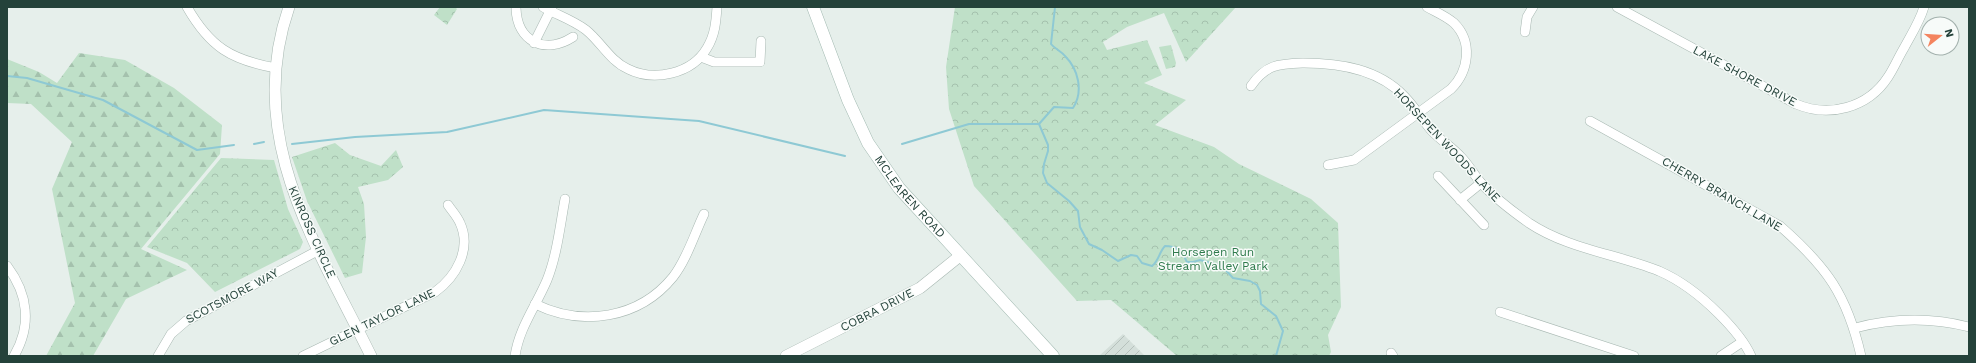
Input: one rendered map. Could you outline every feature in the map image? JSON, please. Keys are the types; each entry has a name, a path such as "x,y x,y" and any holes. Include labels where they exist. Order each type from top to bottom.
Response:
{"main road":[{"name":"MCLEAREN ROAD","path":"813,7 848,100 868,143 899,188 1053,356"}],"street":[{"path":"187,7 205,35 225,52 249,63 276,68"},
{"name":"KINROSS CIRCLE","path":"289,7 282,33 276,68 277,121 283,160 300,210 371,356"},
{"path":"534,43 548,8 584,29 618,63 643,75 652,76 669,74 687,67 701,57 712,39 715,30 717,7"},
{"path":"1328,165 1354,160 1456,83 1463,71 1466,59 1464,40 1458,28 1448,18 1427,7"},
{"path":"1525,32 1527,17 1533,7"},
{"name":"LAKE SHORE DRIVE","path":"1617,7 1796,104 1813,110 1825,111 1851,106 1870,96 1879,88 1887,78 1924,7"},
{"path":"516,8 523,32 534,43 543,46 555,45 573,37"},
{"path":"701,57 714,62 760,62 761,41"},
{"name":"HORSEPEN WOODS LANE","path":"1251,86 1259,75 1270,67 1285,64 1330,63 1349,66 1385,82 1397,90 1432,131 1461,157 1481,183 1509,208 1531,224 1571,243 1660,272 1684,284 1706,301 1732,327 1751,356"},
{"name":"CHERRY BRANCH LANE","path":"1590,121 1780,226 1804,247 1825,270 1843,300 1855,328 1861,356"},
{"path":"1438,176 1484,225"},
{"path":"1460,200 1481,183"},
{"path":"515,356 524,325 545,284 553,260 565,199"},
{"name":"GLEN TAYLOR LANE","path":"303,356 435,292 450,278 461,260 464,239 460,223 448,205"},
{"path":"535,304 560,314 588,318 616,314 642,303 659,291 673,276 684,258 704,214"},
{"name":"SCOTSMORE WAY","path":"158,356 171,334 186,321 319,250"},
{"name":"COBRA DRIVE","path":"786,356 920,288 961,255"},
{"path":"7,266 20,285 26,306 25,330 14,356"},
{"path":"1500,312 1634,356"},
{"path":"1855,328 1890,321 1921,319 1969,327"},
{"path":"1721,356 1742,342"}],"shaded area":[{"path":"1123,334 1145,356 1099,356"}],"green space":[{"path":"440,7 455,7 457,9 447,25 434,15"},
{"name":"Horsepen Run Stream Valley Park","path":"955,7 1236,7 1186,62 1164,13 1127,27 1103,42 1107,50 1147,40 1162,75 1144,83 1186,100 1155,125 1214,147 1239,164 1311,199 1338,223 1341,307 1328,335 1331,352 1329,356 1177,356 1111,300 1077,301 974,186 949,109 946,67"},
{"path":"1171,45 1176,63 1175,67 1166,69 1159,47"},
{"path":"79,53 125,60 174,88 222,125 220,154 141,249 187,270 126,299 93,356 46,356 75,303 52,189 72,142 31,104 7,103 7,59 39,72 57,83"},
{"path":"335,143 350,155 381,166 396,150 403,167 388,180 358,187 364,204 366,237 362,273 345,278 307,201 292,157"},
{"path":"221,158 274,160 288,209 303,242 300,249 215,292 187,263 147,247"}],"waterway":[{"path":"1055,7 1051,44 1070,61 1076,74 1079,88 1073,108 1054,107 1039,124 1048,145 1043,173 1047,183 1069,201 1078,211 1080,227 1089,244 1102,250 1118,261 1131,255 1137,256 1142,263 1152,266 1165,246 1169,246 1179,250 1187,262 1200,260 1222,266 1233,278 1250,281 1257,285 1260,291 1261,304 1276,316 1283,331 1276,356"},
{"path":"7,76 27,78 103,100 197,150 234,145"},
{"path":"292,144 355,137 447,132 544,110 699,121 845,156"},
{"path":"902,144 969,124 1039,124"},
{"path":"254,144 264,142"}]}
